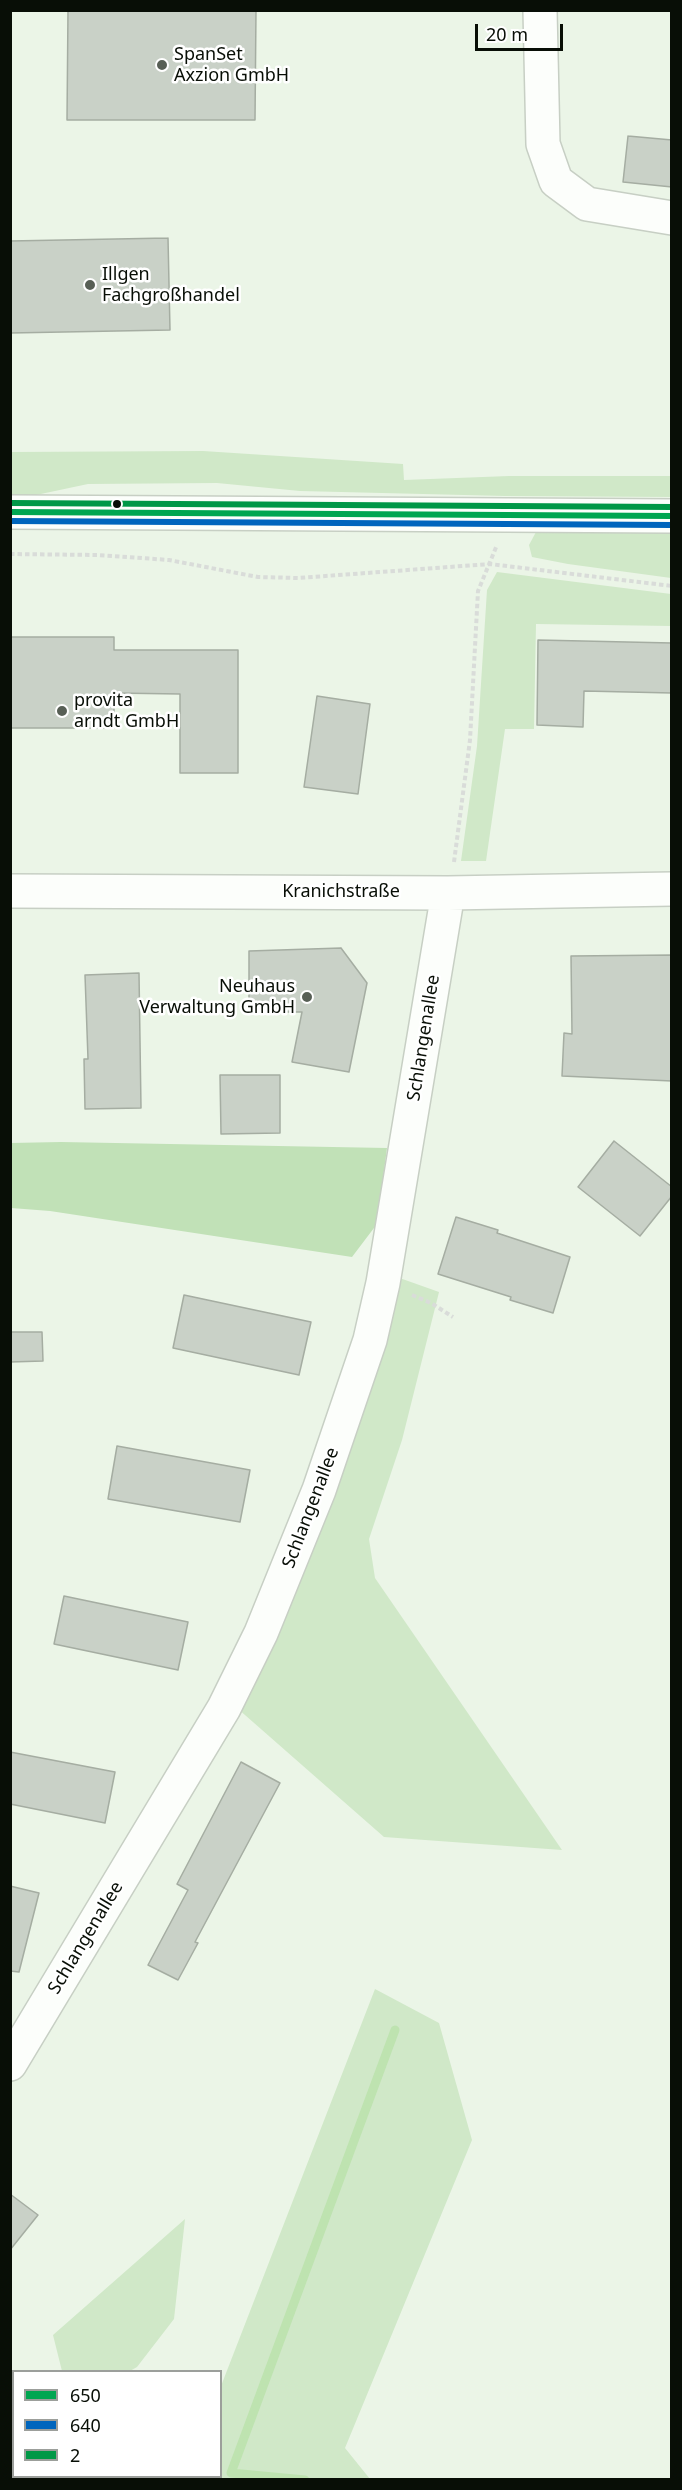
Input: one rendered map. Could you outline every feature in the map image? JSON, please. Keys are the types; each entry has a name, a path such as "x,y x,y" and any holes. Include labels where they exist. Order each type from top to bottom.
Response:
{"street":[{"path":"540,10 543,144 556,181 587,204 672,218"},
{"path":"10,512 672,516"},
{"name":"Kranichstraße","path":"10,891 448,893 672,889"},
{"name":"Schlangenallee","path":"10,2064 224,1708 261,1633 319,1490 370,1340 383,1283 448,893"}],"path":[{"path":"448,893 470,740 478,591 506,516"},
{"path":"10,555 98,555 169,560 258,577 288,578 490,564 672,586"},
{"path":"430,1303 453,1317"}],"green space":[{"path":"203,451 403,464 404,480 509,476 671,476 671,497 300,491 217,483 88,484 36,495 11,495 11,452"},
{"path":"536,532 671,533 671,578 532,557 529,545"},
{"path":"497,572 671,594 671,626 536,624 534,729 505,729 486,861 461,861 477,746 487,590"},
{"path":"10,1143 387,1148 377,1224 352,1257 50,1211 11,1208"},
{"path":"394,1276 439,1292 402,1440 369,1539 375,1578 562,1850 384,1837 237,1708"},
{"path":"375,1989 439,2023 472,2140 345,2448 370,2479 184,2479 222,2478 222,2383"},
{"path":"185,2219 174,2319 137,2367 132,2370 62,2370 53,2335"}],"building":[{"name":"SpanSet Axzion GmbH","path":"68,10 256,10 255,120 67,120"},
{"path":"628,136 672,140 672,187 623,182"},
{"name":"Illgen Fachgroßhandel","path":"168,238 170,330 10,333 10,241"},
{"name":"provita arndt GmbH","path":"10,637 114,637 114,650 238,650 238,773 180,773 180,694 114,693 114,728 10,728"},
{"path":"538,640 672,643 672,693 584,691 583,727 537,725"},
{"path":"317,696 370,704 358,794 304,787"},
{"name":"Neuhaus Verwaltung GmbH","path":"341,948 367,983 349,1072 292,1062 302,1012 249,1012 249,951"},
{"path":"672,955 672,1081 562,1076 564,1033 572,1034 571,956"},
{"path":"139,973 141,1108 85,1109 84,1059 88,1059 85,975"},
{"path":"220,1075 280,1075 280,1133 221,1134"},
{"path":"614,1141 672,1187 672,1196 640,1236 578,1187"},
{"path":"456,1217 570,1257 553,1313 438,1274"},
{"path":"184,1295 311,1322 299,1375 173,1348"},
{"path":"10,1332 42,1332 43,1361 10,1362"},
{"path":"117,1446 250,1470 240,1522 108,1499"},
{"path":"64,1596 188,1622 178,1670 54,1644"},
{"path":"10,1752 115,1772 105,1823 10,1804"},
{"path":"241,1762 280,1783 195,1942 198,1943 178,1980 148,1965 188,1890 177,1884"},
{"path":"10,1886 39,1893 19,1972 10,1971"},
{"path":"10,2194 38,2215 10,2250"}],"waterway":[{"path":"305,2480 231,2473 395,2030"}],"transit line":[{"name":"2","path":"10,503 672,507"},
{"name":"650","path":"10,512 672,516"},
{"name":"640","path":"10,521 672,525"}],"place":[{"name":"SpanSet Axzion GmbH","path":"162,65"},
{"name":"Illgen Fachgroßhandel","path":"90,285"},
{"name":"provita arndt GmbH","path":"62,711"},
{"name":"Neuhaus Verwaltung GmbH","path":"307,997"}]}
